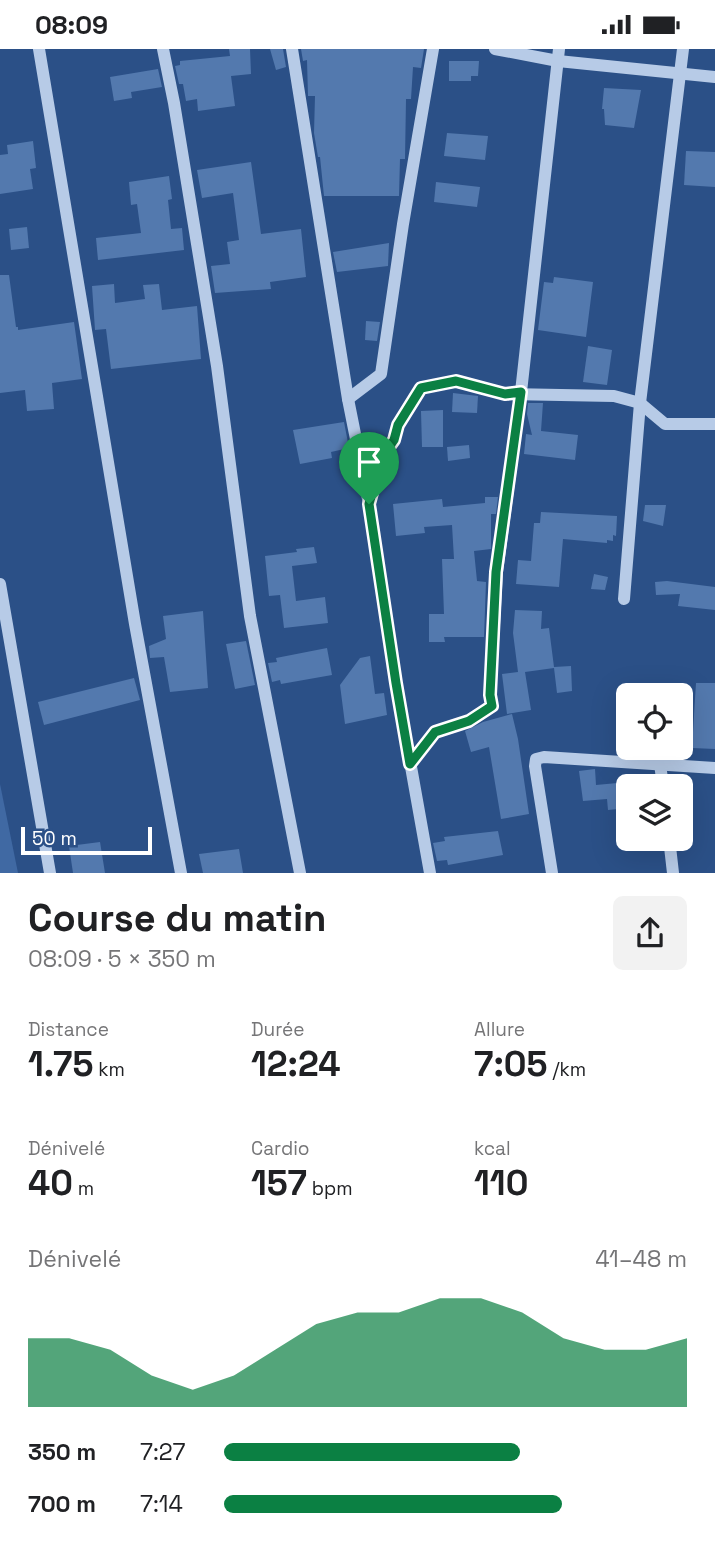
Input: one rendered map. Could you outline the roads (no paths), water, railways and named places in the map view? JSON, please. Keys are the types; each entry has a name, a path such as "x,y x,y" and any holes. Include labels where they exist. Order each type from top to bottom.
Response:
{"street":[{"path":"38,49 132,610 181,873"},
{"path":"163,49 217,366 250,616 300,873"},
{"path":"292,49 348,399 369,504 396,683 430,873"},
{"path":"348,399 381,374 402,224 433,49"},
{"path":"495,49 715,77"},
{"path":"624,599 640,403 683,49"},
{"path":"410,764 435,732 469,721 492,706 490,695 496,572 521,392 558,55"},
{"path":"369,504 382,457 421,388 456,381 505,394 521,392 614,395 640,403 665,424 715,424"},
{"path":"0,584 50,873"},
{"path":"0,664 14,665"},
{"path":"552,873 535,767 536,759 544,757 715,768"},
{"path":"660,764 661,774"},
{"path":"670,851 673,873"}]}
